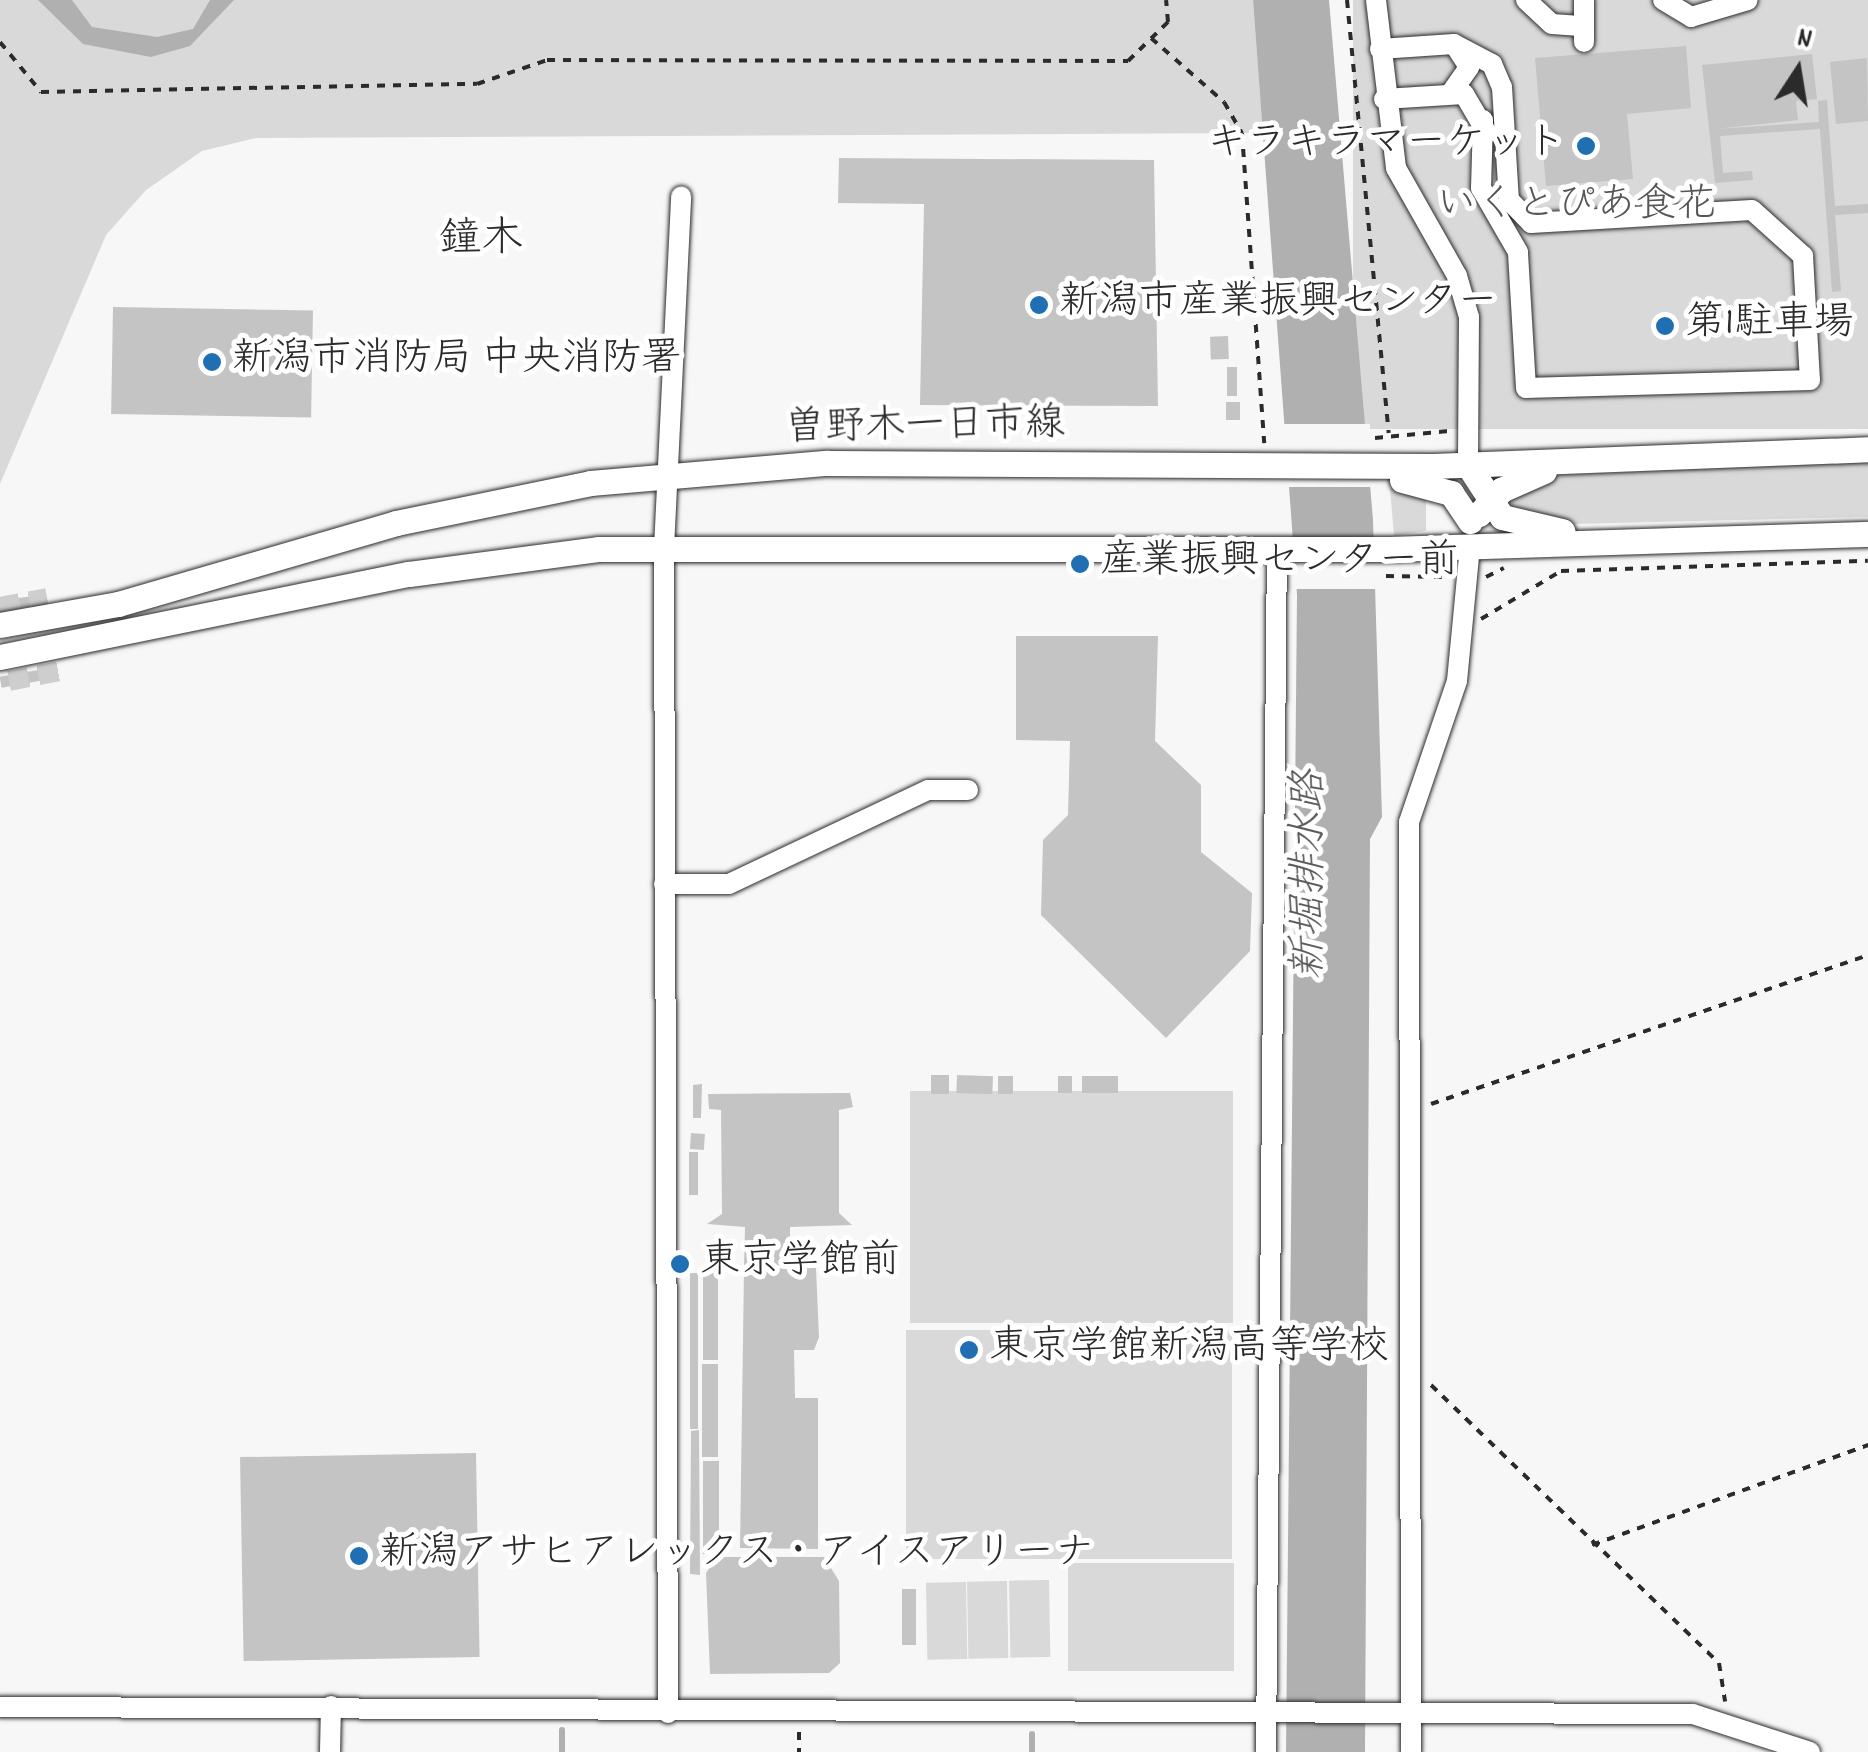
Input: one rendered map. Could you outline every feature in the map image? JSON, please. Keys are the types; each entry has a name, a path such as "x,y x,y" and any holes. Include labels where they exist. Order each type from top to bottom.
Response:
{"main road":[{"name":"曽野木一日市線","path":"0,657 409,574 664,548 1414,548 1471,509 1564,464 1868,450"},
{"name":"曽野木一日市線","path":"0,625 118,604 396,523 671,476 826,463 1280,468 1377,474 1471,509 1656,541 1868,534"},
{"path":"1414,548 1471,509 1564,464"},
{"path":"1377,474 1440,486 1471,509 1524,526 1656,541"}],"street":[{"path":"1376,0 1384,99 1406,193 1457,276 1469,317 1471,509 1466,623 1452,700 1412,800 1409,839 1406,1373 1407,1713 1411,1752"},
{"path":"1526,0 1552,24 1584,34 1584,0"},
{"path":"1672,4 1702,16 1748,0"},
{"path":"1380,49 1454,44 1484,56 1500,80 1509,200 1519,218 1752,210 1803,256 1810,380 1526,388 1518,252 1480,188 1483,120 1472,100 1451,93 1384,99"},
{"path":"1451,93 1469,67 1454,44"},
{"path":"668,1713 664,548 671,476 680,196"},
{"path":"1266,1752 1275,1711 1280,550"},
{"path":"664,884 728,884 928,790 968,790"},
{"path":"330,1706 330,1752"},
{"path":"0,1707 330,1706 668,1713 1275,1711 1724,1719 1810,1752"}],"path":[{"path":"0,42 41,92 477,84 547,60 1128,60 1168,22 1166,0"},
{"path":"1347,0 1389,433"},
{"path":"1151,38 1224,102 1242,133 1280,468"},
{"path":"1375,438 1389,433 1452,431"},
{"path":"1481,577 1507,560"},
{"path":"1466,623 1561,571 1868,561"},
{"path":"1386,576 1450,577"},
{"path":"1407,1112 1868,955"},
{"path":"1406,1373 1424,1378 1592,1545 1719,1663 1724,1719"},
{"path":"1592,1545 1868,1445"}],"green space":[{"path":"0,0 1253,0 1263,133 256,138 202,151 146,190 106,235 0,484"},
{"name":"いくとぴあ食花","path":"1353,0 1868,0 1868,429 1353,429"},
{"path":"1868,461 1868,517 1571,524 1512,512 1512,491 1561,475"},
{"path":"1390,488 1426,492 1426,531 1394,536"},
{"path":"910,1091 1233,1091 1233,1323 910,1323"},
{"path":"906,1330 1232,1330 1232,1559 906,1559"},
{"path":"1068,1563 1234,1563 1234,1671 1068,1671"},
{"path":"1049,1580 1050,1657 1010,1658 1009,1581"},
{"path":"1007,1581 1008,1658 968,1659 967,1582"},
{"path":"966,1582 967,1659 927,1660 926,1583"}],"water":[{"path":"38,0 72,0 92,27 157,37 193,29 210,0 234,0 190,46 151,57 83,44"},
{"name":"新堀排水路","path":"1253,0 1329,0 1373,520 1382,817 1370,839 1365,1752 1286,1752 1297,595"}],"pier":[{"path":"1280,424 1370,424 1370,487 1280,487"},
{"path":"1288,537 1378,537 1378,589 1288,589"}],"building":[{"name":"キラキラマーケット","path":"1686,46 1691,108 1627,114 1633,179 1546,186 1535,58"},
{"path":"1812,54 1817,99 1796,101 1798,120 1715,129 1819,122 1818,101 1827,100 1835,206 1868,204 1868,213 1835,215 1841,291 1832,292 1820,129 1720,136 1723,173 1752,171 1753,180 1715,183 1702,65"},
{"path":"1867,58 1868,121 1836,124 1830,62"},
{"name":"新潟市産業振興センター","path":"839,158 1154,160 1158,406 920,405 924,204 838,203"},
{"name":"新潟市消防局 中央消防署","path":"113,307 313,310 311,417 111,414"},
{"path":"1228,336 1229,359 1211,360 1210,337"},
{"path":"1227,367 1237,367 1237,396 1227,396"},
{"path":"1226,402 1240,402 1240,420 1226,420"},
{"path":"32,596 33,606 0,612 0,601"},
{"path":"1016,636 1158,636 1155,741 1201,785 1201,852 1252,893 1250,951 1166,1038 1041,915 1043,840 1068,815 1070,741 1016,740"},
{"path":"44,669 46,680 2,688 0,677"},
{"path":"931,1075 949,1075 949,1094 931,1094"},
{"path":"957,1075 993,1076 992,1094 956,1093"},
{"path":"998,1076 1013,1076 1013,1094 998,1094"},
{"path":"1058,1076 1072,1076 1072,1093 1058,1093"},
{"path":"1082,1076 1118,1076 1118,1093 1082,1093"},
{"path":"702,1084 701,1118 693,1118 693,1085"},
{"path":"850,1093 853,1107 839,1110 839,1213 852,1225 790,1227 790,1265 744,1267 745,1227 707,1224 722,1214 721,1110 709,1109 708,1094"},
{"path":"691,1133 705,1134 704,1150 690,1149"},
{"path":"689,1152 698,1152 698,1195 689,1195"},
{"path":"703,1268 718,1268 718,1360 703,1360"},
{"path":"816,1268 819,1337 814,1350 794,1350 795,1398 818,1398 818,1549 740,1548 744,1269"},
{"path":"690,1273 698,1273 698,1429 690,1429"},
{"path":"702,1364 718,1364 718,1457 702,1457"},
{"path":"699,1430 700,1575 690,1574 691,1431"},
{"name":"新潟アサヒアレックス・アイスアリーナ","path":"476,1453 480,1657 244,1661 240,1457"},
{"path":"703,1461 719,1461 719,1554 703,1554"},
{"path":"717,1557 824,1557 839,1581 840,1663 829,1673 710,1674 706,1573"},
{"path":"902,1589 916,1589 916,1645 902,1645"}],"waterway":[{"path":"562,1730 562,1752"},
{"path":"1032,1734 1032,1752"}],"tunnel":[{"path":"0,607 47,598"},
{"path":"9,681 60,671"}],"place":[{"name":"キラキラマーケット","path":"1586,146"},
{"name":"新潟市産業振興センター","path":"1039,305"},
{"name":"第1駐車場","path":"1665,326"},
{"name":"新潟市消防局 中央消防署","path":"212,362"},
{"name":"産業振興センター前","path":"1080,564"},
{"name":"東京学館前","path":"680,1264"},
{"name":"東京学館新潟高等学校","path":"969,1350"},
{"name":"新潟アサヒアレックス・アイスアリーナ","path":"359,1556"}],"district":[{"name":"鐘木","path":"481,242"}]}
